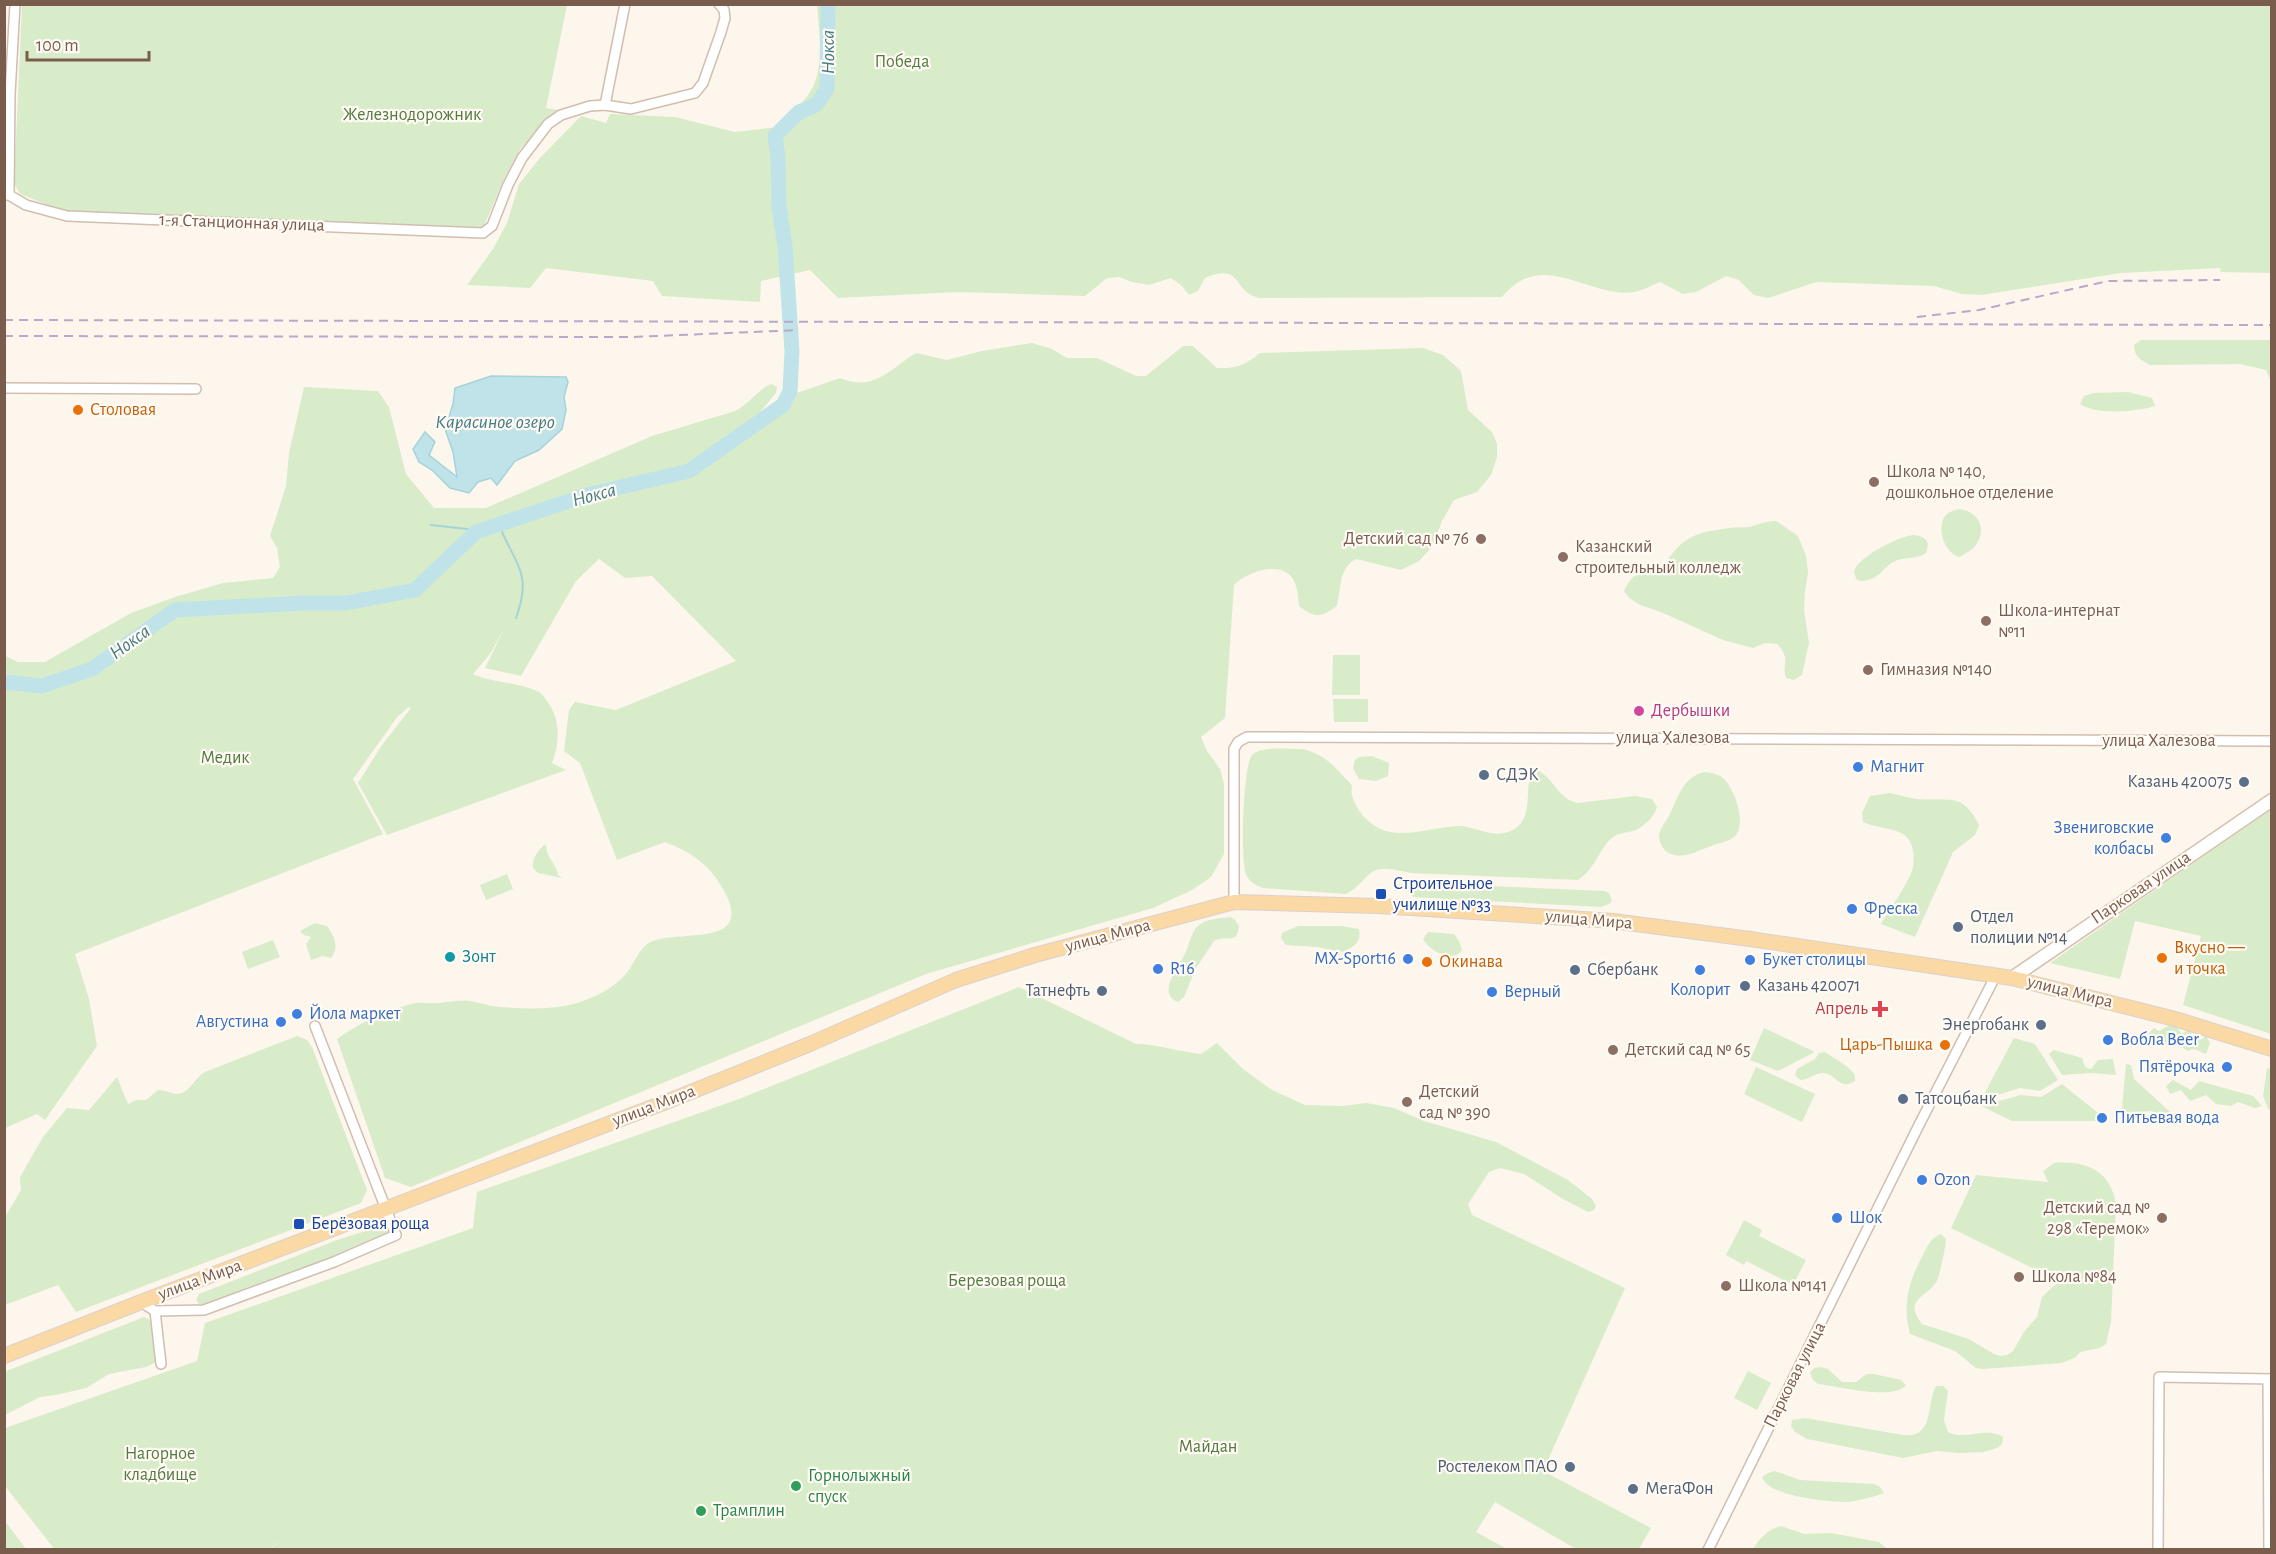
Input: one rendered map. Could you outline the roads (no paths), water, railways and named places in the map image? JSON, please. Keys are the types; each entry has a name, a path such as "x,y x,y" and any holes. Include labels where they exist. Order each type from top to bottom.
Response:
{"main road":[{"name":"улица Мира","path":"4,1356 671,1100 810,1044 956,980 1035,955 1234,902 1378,906 1613,921 1996,975 2175,1019 2271,1049"}],"street":[{"path":"7,195 7,94 15,4"},
{"path":"625,4 605,105 631,109 695,93 703,83 721,32 724,10 719,4"},
{"path":"4,17 15,17"},
{"name":"1-я Станционная улица","path":"7,195 26,205 66,216 483,233 492,226 508,185 522,158 548,124 561,115 590,106 605,105"},
{"path":"4,388 196,389"},
{"name":"улица Халезова","path":"1234,902 1234,748 1241,740 1252,736 2271,741"},
{"name":"Парковая улица","path":"2012,978 2271,800"},
{"name":"Парковая улица","path":"1708,1550 1923,1116 1996,975"},
{"path":"141,1302 155,1311 204,1310 323,1266 396,1235 315,1026"},
{"path":"155,1311 161,1364"},
{"path":"2158,1550 2159,1377 2270,1379 2269,1550"}],"water":[{"name":"Карасиное озеро","path":"491,376 566,377 568,382 564,397 566,410 562,429 539,450 515,461 497,485 491,478 478,482 469,493 450,488 432,470 419,462 413,449 425,432 435,442 429,455 457,477 453,452 445,429 453,404 455,388"}],"waterway":[{"name":"Нокса","path":"4,682 42,686 92,669 175,610 346,603 415,590 476,532 587,495 689,471 783,405 790,391 792,351 775,136 799,112 816,105 827,89 828,4"},
{"path":"503,523 502,532 518,565 523,583 516,618"},
{"path":"431,525 476,532"}],"railway":[{"path":"1917,317 1979,310 2108,281 2220,280"},
{"path":"4,320 2272,325"},
{"path":"4,336 632,337 799,330"}],"place":[{"name":"Столовая","path":"78,410"},
{"name":"Школа № 140, дошкольное отделение","path":"1874,482"},
{"name":"Детский сад № 76","path":"1481,539"},
{"name":"Казанский строительный колледж","path":"1563,557"},
{"name":"Школа-интернат №11","path":"1986,621"},
{"name":"Гимназия №140","path":"1868,670"},
{"name":"Дербышки","path":"1639,711"},
{"name":"Магнит","path":"1858,767"},
{"name":"СДЭК","path":"1484,775"},
{"name":"Казань 420075","path":"2244,782"},
{"name":"Звениговские колбасы","path":"2166,838"},
{"name":"Строительное училище №33","path":"1381,894"},
{"name":"Фреска","path":"1852,909"},
{"name":"Отдел полиции №14","path":"1958,927"},
{"name":"Зонт","path":"450,957"},
{"name":"Вкусно — и точка","path":"2162,958"},
{"name":"MX-Sport16","path":"1408,959"},
{"name":"Букет столицы","path":"1750,960"},
{"name":"Окинава","path":"1427,962"},
{"name":"R16","path":"1158,969"},
{"name":"Сбербанк","path":"1575,970"},
{"name":"Колорит","path":"1700,970"},
{"name":"Казань 420071","path":"1745,986"},
{"name":"Татнефть","path":"1102,991"},
{"name":"Верный","path":"1492,992"},
{"name":"Апрель","path":"1880,1009"},
{"name":"Йола маркет","path":"297,1014"},
{"name":"Августина","path":"281,1022"},
{"name":"Энергобанк","path":"2041,1025"},
{"name":"Вобла Beer","path":"2108,1040"},
{"name":"Царь-Пышка","path":"1945,1045"},
{"name":"Детский сад № 65","path":"1613,1050"},
{"name":"Пятёрочка","path":"2227,1067"},
{"name":"Татсоцбанк","path":"1903,1099"},
{"name":"Детский сад № 390","path":"1407,1102"},
{"name":"Питьевая вода","path":"2102,1118"},
{"name":"Ozon","path":"1922,1180"},
{"name":"Шок","path":"1837,1218"},
{"name":"Детский сад № 298 «Теремок»","path":"2162,1218"},
{"name":"Берёзовая роща","path":"299,1224"},
{"name":"Школа №84","path":"2019,1277"},
{"name":"Школа №141","path":"1726,1286"},
{"name":"Ростелеком ПАО","path":"1570,1467"},
{"name":"Горнолыжный спуск","path":"796,1486"},
{"name":"МегаФон","path":"1633,1489"},
{"name":"Трамплин","path":"701,1511"}],"park label":[{"name":"Победа","path":"902,62"},
{"name":"Железнодорожник","path":"412,115"},
{"name":"Медик","path":"225,758"},
{"name":"Березовая роща","path":"1007,1281"},
{"name":"Майдан","path":"1208,1447"},
{"name":"Нагорное кладбище","path":"160,1464"}]}
